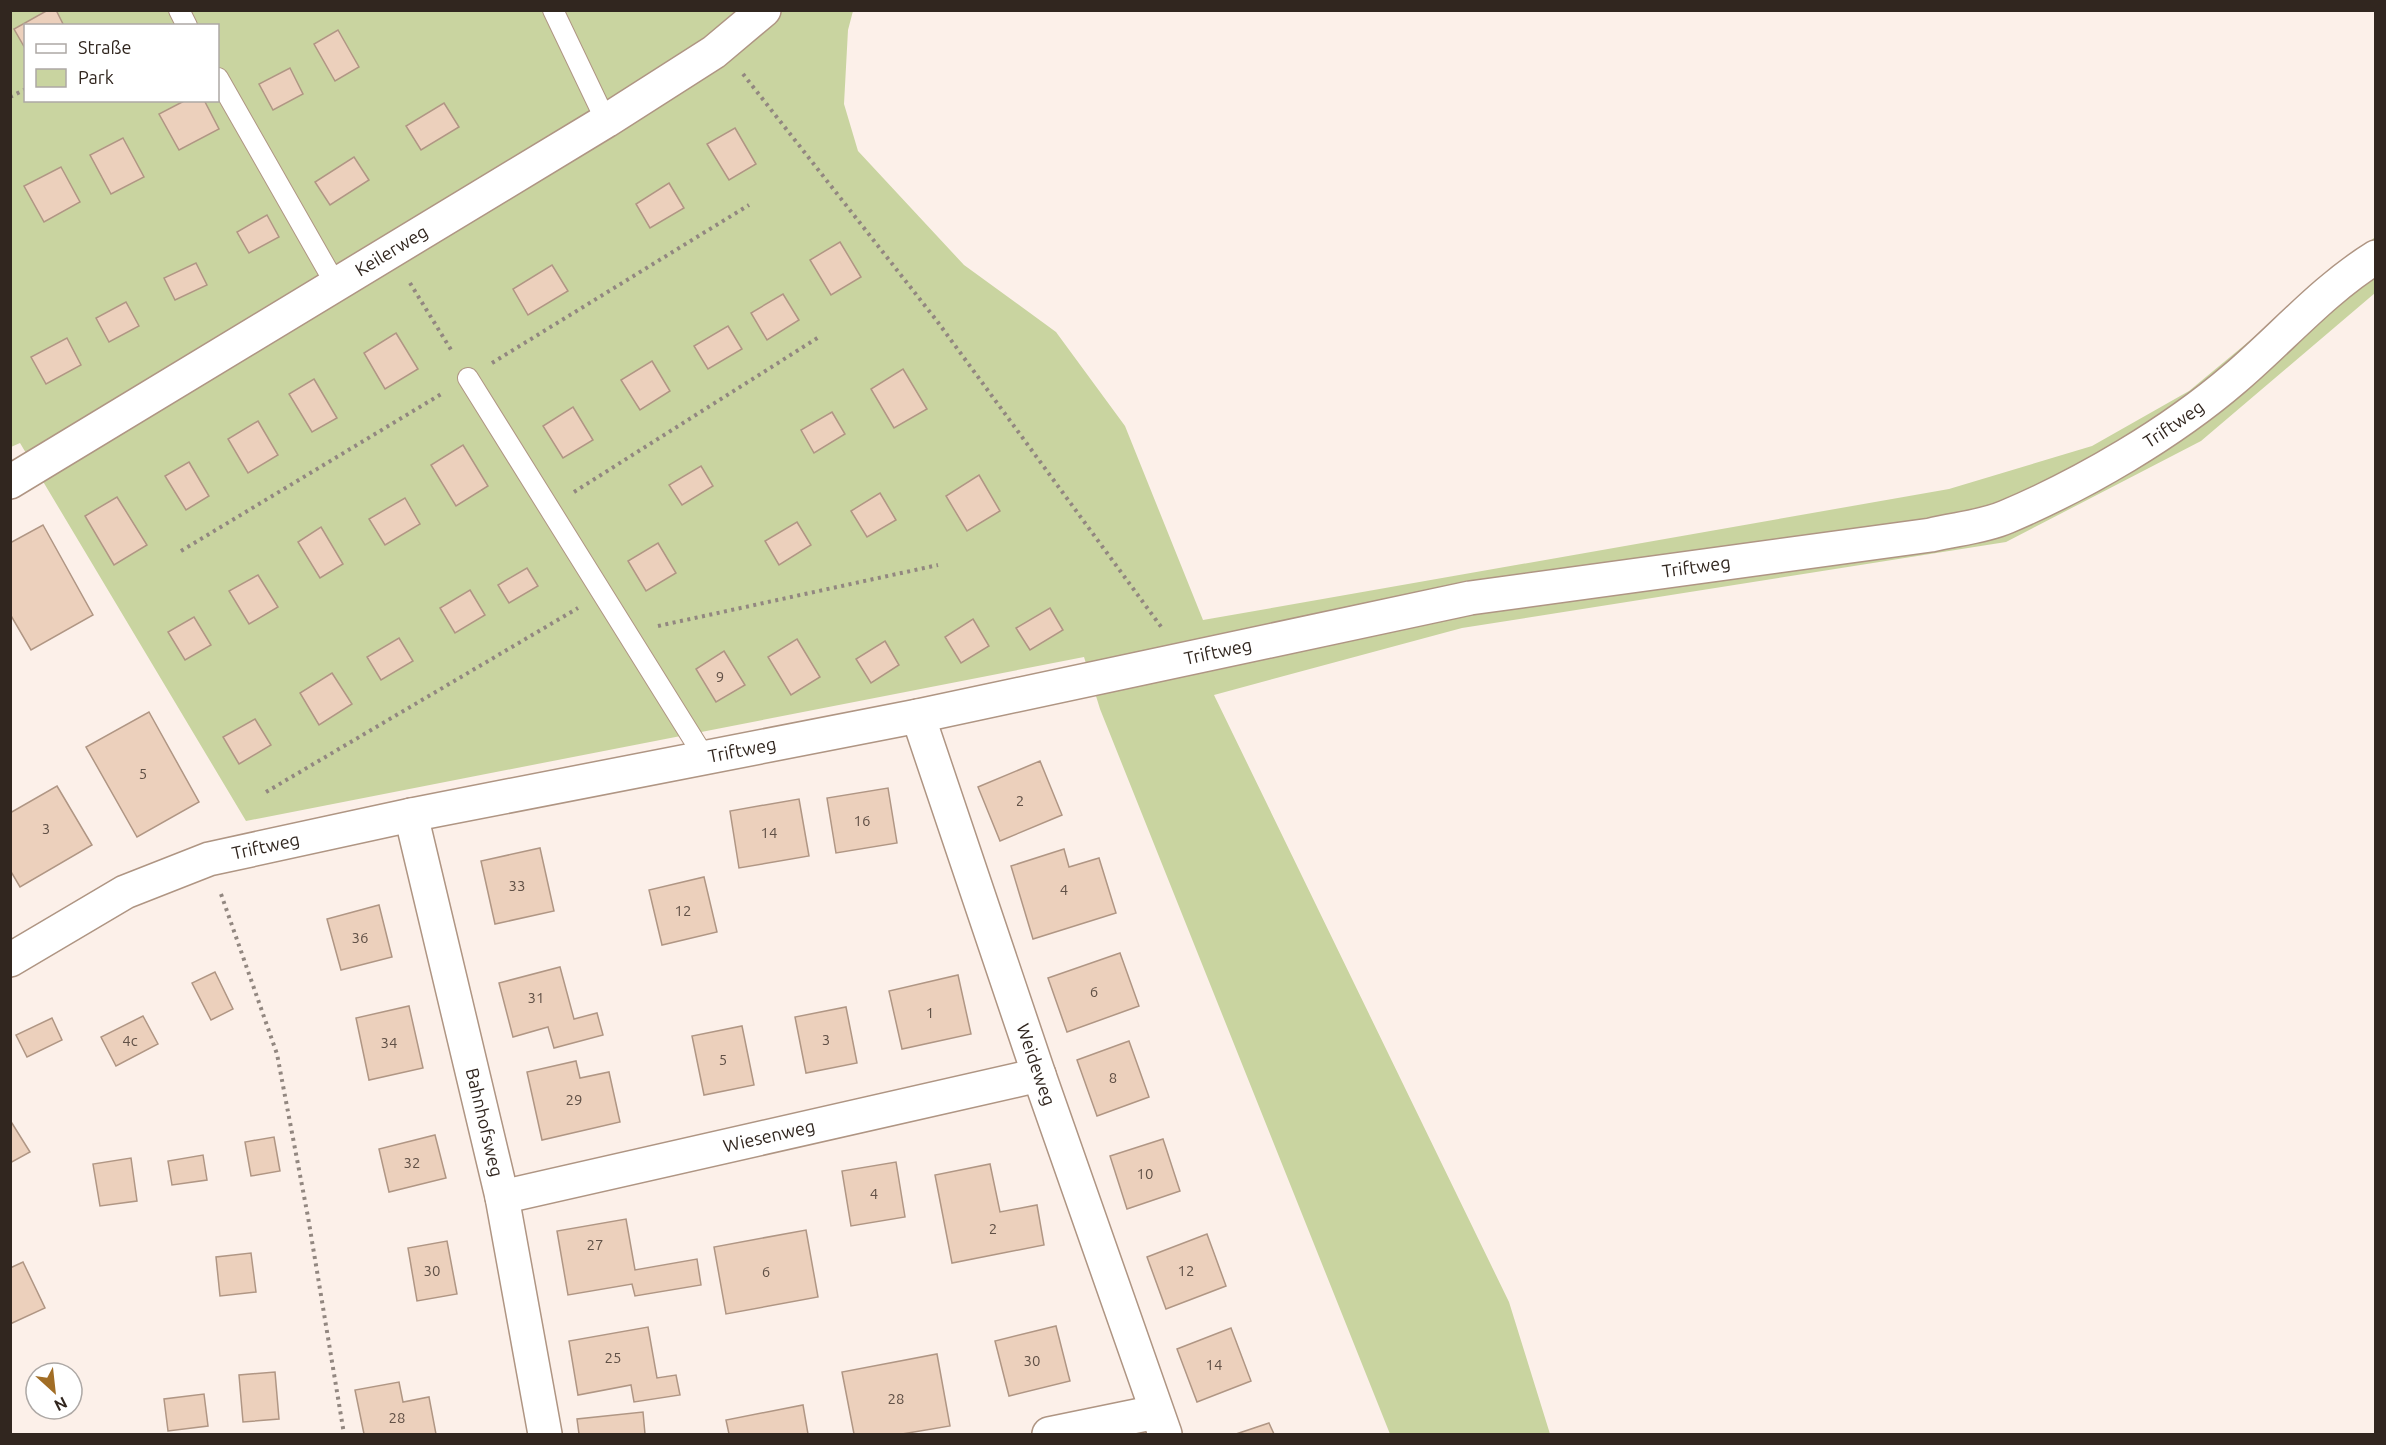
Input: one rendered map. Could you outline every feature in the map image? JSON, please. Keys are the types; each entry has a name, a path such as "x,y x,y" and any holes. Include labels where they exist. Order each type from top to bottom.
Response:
{"street":[{"name":"Keilerweg","path":"10,482 606,120 720,45 764,10"},
{"name":"Triftweg","path":"10,960 125,892 209,859 411,815 918,716 1470,598 1931,535 2004,518 2121,458 2189,416 2234,379 2345,276 2376,257"},
{"name":"Weideweg","path":"918,716 1160,1423 1049,1434"},
{"name":"Bahnhofsweg","path":"411,815 502,1197 545,1434"},
{"name":"Wiesenweg","path":"502,1197 1039,1075"}],"lane":[{"path":"178,10 186,24"},
{"path":"553,10 606,120"},
{"path":"219,80 336,285"},
{"path":"468,378 705,758"}],"path":[{"path":"720,45 937,321 1184,659"},
{"path":"10,97 24,90"},
{"path":"391,252 468,378"},
{"path":"549,508 819,337"},
{"path":"627,633 938,565"},
{"path":"266,792 603,594"},
{"path":"209,859 277,1053 308,1217 344,1434"}],"green space":[{"path":"11,11 853,11 848,30 844,104 858,151 964,265 1056,332 1125,426 1203,620 1949,489 2092,446 2189,391 2375,237 2375,293 2201,441 2006,542 1462,628 1214,695 1509,1302 1550,1434 1390,1434 1100,709 1084,657 246,821 20,443 11,447"}],"building":[{"path":"48,10 56,10 63,24 24,24 24,46 14,29"},
{"path":"338,30 359,67 335,81 314,44"},
{"path":"290,68 303,94 273,110 259,84"},
{"path":"182,102 205,102 219,129 179,150 159,114"},
{"path":"444,103 459,127 421,150 406,126"},
{"path":"735,128 756,164 729,180 707,144"},
{"path":"123,138 144,177 111,194 90,155"},
{"path":"354,157 369,180 330,205 315,182"},
{"path":"61,167 80,202 44,222 24,186"},
{"path":"669,183 684,208 650,228 636,204"},
{"path":"267,215 279,237 249,253 237,232"},
{"path":"840,242 861,277 831,295 810,260"},
{"path":"196,263 207,285 175,300 164,278"},
{"path":"552,265 568,291 528,315 513,289"},
{"path":"783,294 799,320 767,340 751,313"},
{"path":"126,302 139,326 109,342 96,318"},
{"path":"728,326 742,349 708,369 694,346"},
{"path":"396,333 418,369 385,389 364,353"},
{"path":"67,338 81,365 46,384 31,357"},
{"path":"652,361 670,391 640,410 621,380"},
{"path":"903,369 927,409 894,428 871,389"},
{"path":"314,379 337,418 312,432 289,394"},
{"path":"573,407 593,440 563,458 543,426"},
{"path":"832,412 845,434 814,453 801,430"},
{"path":"258,421 278,455 248,473 228,439"},
{"path":"463,445 488,486 456,506 431,465"},
{"path":"189,462 209,496 186,510 165,476"},
{"path":"701,466 713,486 682,505 669,485"},
{"path":"979,475 1000,511 967,531 946,496"},
{"path":"880,493 896,520 867,537 851,511"},
{"path":"117,497 147,545 114,565 85,516"},
{"path":"405,498 420,524 385,545 369,519"},
{"path":"797,522 811,545 779,565 765,541"},
{"path":"43,525 93,615 31,650 10,614 10,543"},
{"path":"321,527 343,564 320,578 298,542"},
{"path":"658,543 676,573 646,591 628,561"},
{"path":"527,568 538,586 509,603 498,585"},
{"path":"258,575 278,607 249,624 229,591"},
{"path":"470,590 485,615 455,633 440,608"},
{"path":"1050,608 1063,630 1030,650 1016,628"},
{"path":"194,617 211,645 185,660 168,632"},
{"path":"973,619 989,646 961,663 945,637"},
{"path":"399,638 413,661 381,680 367,657"},
{"path":"797,639 820,677 791,695 768,657"},
{"path":"885,641 899,665 871,683 856,659"},
{"path":"724,651 745,685 716,702 696,669"},
{"path":"332,673 352,704 319,725 300,693"},
{"path":"149,712 199,802 137,837 86,747"},
{"path":"255,719 271,745 239,764 223,737"},
{"path":"1040,761 1062,815 1000,841 978,787"},
{"path":"57,786 92,845 20,887 10,870 10,813"},
{"path":"888,788 897,843 836,853 827,798"},
{"path":"799,799 809,856 739,868 730,811"},
{"path":"540,848 554,911 495,924 481,861"},
{"path":"1064,849 1069,867 1099,858 1116,913 1033,939 1011,866"},
{"path":"704,877 717,932 662,945 649,890"},
{"path":"379,905 392,957 341,970 327,919"},
{"path":"1120,953 1139,1006 1067,1032 1048,978"},
{"path":"560,967 574,1019 597,1013 603,1035 554,1048 548,1027 513,1037 499,983"},
{"path":"215,972 233,1009 211,1020 192,983"},
{"path":"958,975 971,1034 902,1049 889,991"},
{"path":"409,1006 423,1068 369,1080 356,1018"},
{"path":"846,1007 857,1063 806,1073 795,1017"},
{"path":"143,1016 158,1044 116,1066 101,1037"},
{"path":"52,1018 62,1040 27,1057 16,1035"},
{"path":"742,1026 754,1085 704,1095 692,1036"},
{"path":"1129,1041 1149,1097 1097,1116 1077,1060"},
{"path":"576,1061 580,1078 609,1072 620,1122 542,1140 527,1072"},
{"path":"10,1120 30,1152 10,1163"},
{"path":"435,1135 446,1178 389,1192 379,1149"},
{"path":"274,1137 280,1171 251,1176 245,1142"},
{"path":"1163,1139 1180,1191 1127,1209 1110,1156"},
{"path":"203,1155 207,1180 172,1185 168,1161"},
{"path":"131,1158 137,1201 100,1206 93,1164"},
{"path":"896,1162 905,1217 851,1226 842,1171"},
{"path":"990,1164 1000,1212 1037,1205 1044,1245 952,1263 935,1175"},
{"path":"626,1219 635,1270 697,1259 701,1285 635,1296 632,1284 568,1295 557,1231"},
{"path":"806,1230 818,1297 726,1314 714,1247"},
{"path":"1207,1234 1226,1286 1166,1309 1147,1257"},
{"path":"447,1241 457,1294 417,1301 408,1248"},
{"path":"251,1253 256,1292 220,1296 216,1257"},
{"path":"23,1262 45,1308 10,1324 10,1268"},
{"path":"1056,1326 1070,1381 1009,1396 995,1341"},
{"path":"648,1327 657,1378 676,1375 680,1395 634,1402 631,1385 578,1395 569,1341"},
{"path":"1231,1328 1251,1381 1197,1402 1177,1349"},
{"path":"937,1354 950,1426 902,1434 854,1434 842,1372"},
{"path":"275,1372 279,1419 243,1422 239,1375"},
{"path":"399,1382 403,1402 429,1397 436,1434 364,1434 355,1390"},
{"path":"204,1394 208,1426 168,1431 164,1399"},
{"path":"803,1405 808,1434 729,1434 726,1420"},
{"path":"643,1412 645,1434 579,1434 577,1419"},
{"path":"1269,1423 1274,1434 1236,1434"}]}
